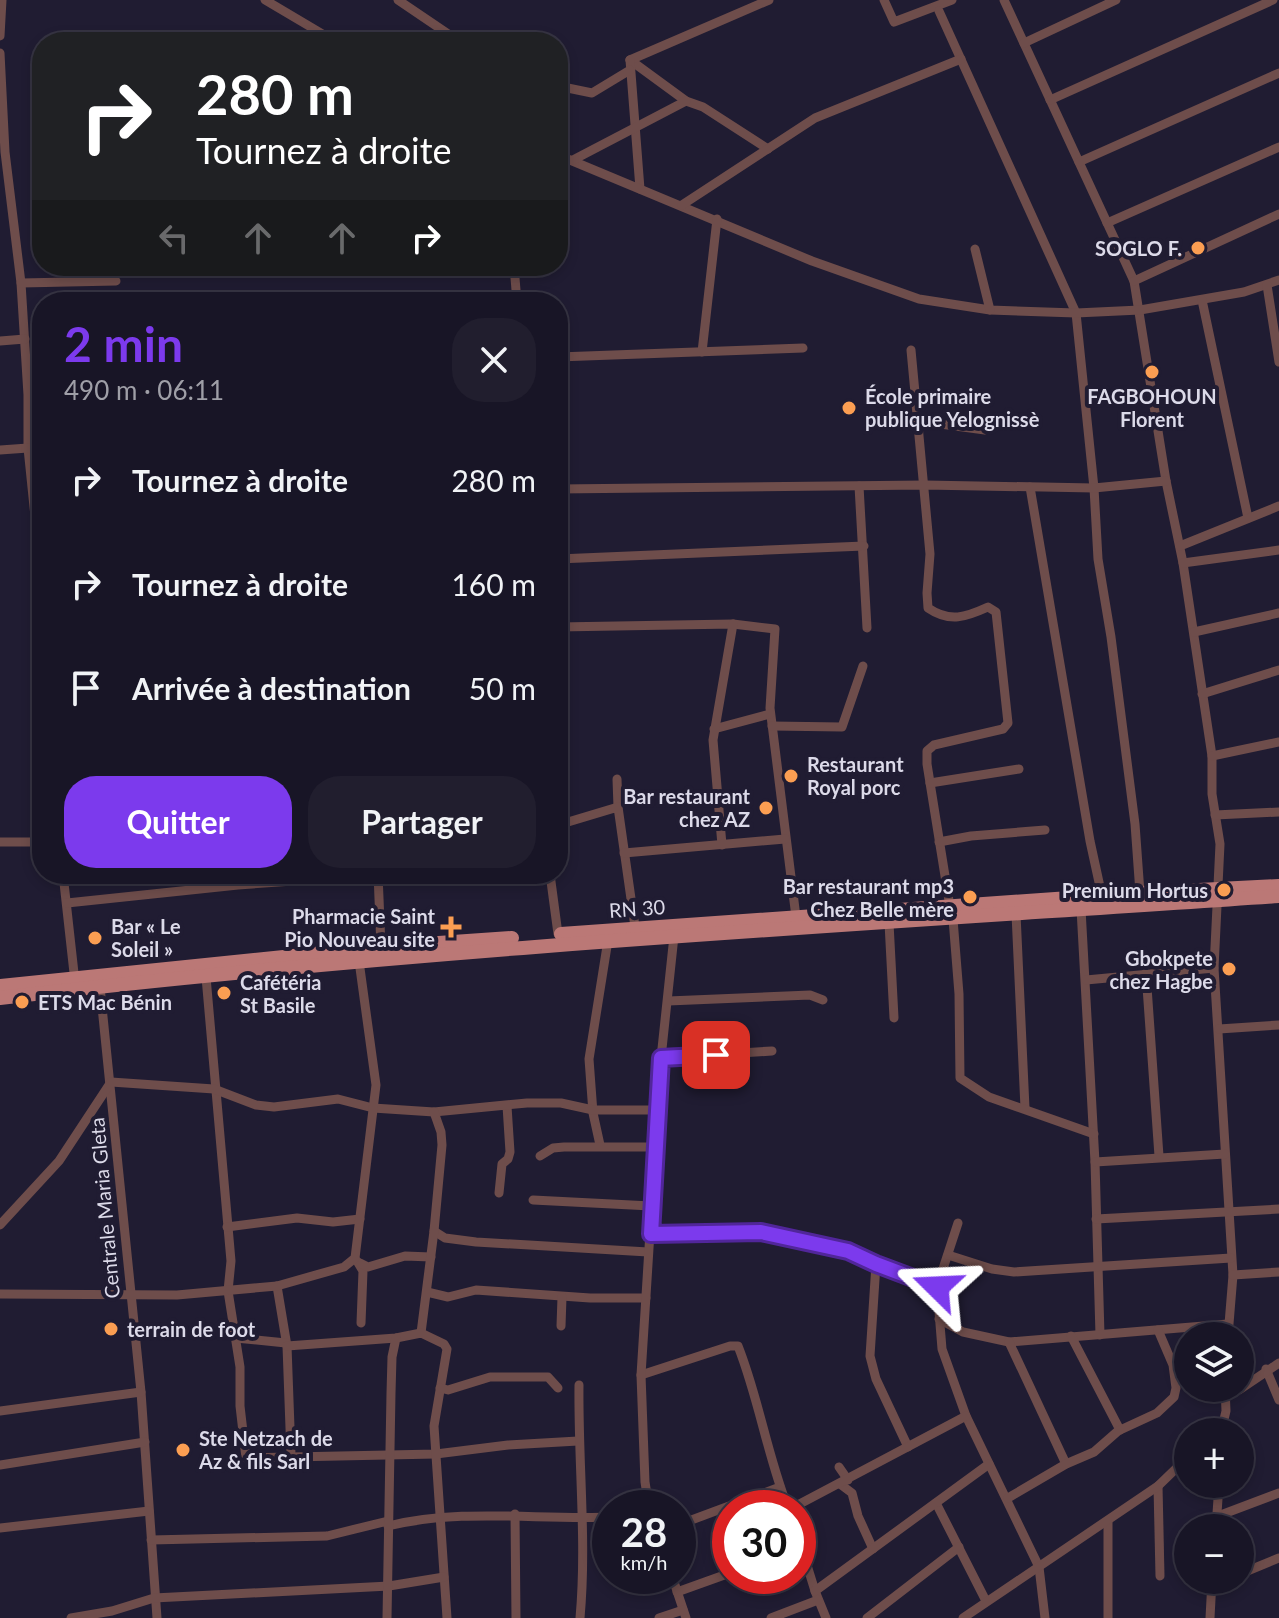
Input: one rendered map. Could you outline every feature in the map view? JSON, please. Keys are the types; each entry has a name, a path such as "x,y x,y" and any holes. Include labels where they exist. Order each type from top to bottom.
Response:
{"main road":[{"name":"RN 30","path":"0,998 75,983 381,947 796,917 1016,914 1279,886"},
{"name":"RN 30","path":"0,986 75,983 100,987 608,940 889,923 952,913 1140,893 1279,896"}],"street":[{"path":"0,36 2,0"},
{"path":"265,0 319,32"},
{"path":"398,0 445,32"},
{"path":"568,88 592,93 630,65 769,0"},
{"path":"884,0 894,22 952,0"},
{"path":"1004,0 1134,281 1166,481 1183,563 1212,756 1212,794 1220,844 1214,968 1233,1275 1228,1322"},
{"path":"1024,43 1116,0"},
{"path":"1050,100 1273,0"},
{"path":"939,11 1076,313 1098,559 1135,824 1140,893"},
{"path":"0,53 3,152 21,283 28,448 32,470"},
{"path":"682,205 815,118 961,59"},
{"path":"630,65 768,149"},
{"path":"630,65 640,189"},
{"path":"1079,162 1279,73"},
{"path":"573,160 686,101"},
{"path":"1107,223 1279,147"},
{"path":"568,158 812,261 919,299 990,310 1076,313 1140,310 1202,300 1279,280"},
{"path":"1134,281 1279,214"},
{"path":"702,352 717,219"},
{"path":"975,249 990,310"},
{"path":"21,283 116,281"},
{"path":"1267,285 1275,312 1279,362"},
{"path":"1202,300 1248,518"},
{"path":"0,341 25,339"},
{"path":"568,357 803,348"},
{"path":"911,350 930,554 928,608 938,615 953,618 964,618 988,607 996,612 1008,723 1003,729 934,745 927,751 952,913 959,994 960,1078 989,1097 1094,1134"},
{"path":"918,421 985,430"},
{"path":"0,450 28,448"},
{"path":"568,489 925,485 1094,488 1166,481"},
{"path":"859,486 867,628"},
{"path":"1030,487 1102,896"},
{"path":"1180,546 1279,506"},
{"path":"568,559 864,546"},
{"path":"1183,563 1279,550"},
{"path":"1194,632 1279,613"},
{"path":"568,627 733,624 775,629 770,714 796,917"},
{"path":"722,845 714,729 733,624"},
{"path":"772,726 842,727 863,666"},
{"path":"1202,694 1279,670"},
{"path":"714,729 770,714"},
{"path":"1212,756 1279,742"},
{"path":"930,783 1019,769"},
{"path":"617,779 635,927"},
{"path":"568,822 618,807"},
{"path":"1215,815 1279,812"},
{"path":"939,842 1045,830"},
{"path":"624,853 785,839"},
{"path":"0,842 32,842"},
{"path":"64,884 75,983"},
{"path":"67,903 246,884"},
{"path":"378,884 381,947"},
{"path":"551,884 558,934"},
{"path":"1081,909 1094,1134 1100,1335"},
{"path":"1016,914 1025,1108"},
{"path":"889,923 894,1018"},
{"path":"646,1490 641,1375 661,1058 674,936"},
{"path":"600,1145 593,1110 589,1059 608,940"},
{"path":"359,961 375,1069 357,1261 363,1289 361,1323"},
{"path":"1086,980 1214,968"},
{"path":"1146,973 1159,1156"},
{"path":"206,977 231,1261 228,1291 236,1338 246,1458 291,1455 389,1457 578,1441"},
{"name":"Centrale Maria Gleta","path":"100,987 141,1392 157,1618"},
{"path":"668,1001 810,995 823,1000"},
{"path":"1219,1029 1279,1025"},
{"path":"661,1058 772,1051"},
{"path":"0,1225 66,1152 111,1082 214,1089 256,1105 291,1106 338,1099 373,1108 434,1112 460,1107 561,1103 593,1110 660,1110"},
{"path":"499,1193 502,1164 510,1152 507,1106"},
{"path":"421,1333 442,1145 434,1112"},
{"path":"540,1156 553,1148 600,1145 657,1147"},
{"path":"1095,1162 1225,1154"},
{"path":"533,1200 651,1206"},
{"path":"1096,1219 1279,1209"},
{"path":"227,1227 297,1218 333,1222 360,1219"},
{"path":"958,1223 937,1287 944,1358 966,1416 1039,1567 1045,1618"},
{"path":"434,1231 445,1238 476,1242 648,1252"},
{"path":"651,1234 761,1232 848,1251 937,1287"},
{"path":"948,1255 992,1269 1014,1272 1231,1258"},
{"path":"357,1261 368,1267 405,1256 431,1257"},
{"path":"0,1294 177,1295 228,1291 277,1286 357,1261"},
{"path":"876,1264 870,1356 876,1379 908,1447"},
{"path":"1233,1275 1279,1272"},
{"path":"277,1286 287,1345 291,1455"},
{"path":"427,1292 448,1297 476,1290 562,1297 646,1298"},
{"path":"561,1326 562,1297"},
{"path":"939,1319 963,1332 1009,1342 1174,1329"},
{"path":"1008,1498 1066,1464 1094,1452 1120,1430 1157,1413 1174,1397 1173,1365 1158,1330"},
{"path":"236,1338 287,1345 396,1338 421,1333 444,1344 447,1349 434,1426 447,1618"},
{"path":"1071,1336 1120,1430"},
{"path":"387,1618 392,1357 396,1338"},
{"path":"1009,1342 1066,1464"},
{"path":"641,1375 738,1346 752,1382 781,1490"},
{"path":"1254,1378 1279,1363"},
{"path":"1266,1369 1279,1400"},
{"path":"440,1388 448,1390 490,1377 548,1377 558,1388"},
{"path":"579,1385 578,1441 584,1572 580,1618"},
{"path":"0,1411 141,1392"},
{"path":"816,1495 966,1416"},
{"path":"0,1465 145,1442"},
{"path":"771,1618 816,1595 989,1464"},
{"path":"839,1467 848,1480 858,1516 873,1549"},
{"path":"963,1618 1108,1521 1158,1486 1174,1471"},
{"path":"848,1480 852,1493"},
{"path":"1158,1486 1160,1576"},
{"path":"696,1518 780,1487"},
{"path":"1223,1514 1279,1493"},
{"path":"936,1503 986,1601"},
{"path":"0,1528 149,1511"},
{"path":"515,1514 516,1618"},
{"path":"151,1540 327,1536 441,1516 515,1514 592,1518"},
{"path":"1108,1521 1108,1618"},
{"path":"867,1618 959,1547"},
{"path":"1254,1568 1279,1558"},
{"path":"71,1618 112,1611 154,1598 389,1586 444,1577"},
{"path":"659,1618 684,1614 678,1594"},
{"path":"1210,1618 1211,1594"},
{"path":"816,1595 826,1618"}],"place":[{"name":"SOGLO F.","path":"1198,248"},
{"name":"FAGBOHOUN Florent","path":"1152,372"},
{"name":"École primaire publique Yelognissè","path":"849,408"},
{"name":"Restaurant Royal porc","path":"791,776"},
{"name":"Bar restaurant chez AZ","path":"766,808"},
{"name":"Premium Hortus","path":"1224,890"},
{"name":"Bar restaurant mp3 Chez Belle mère","path":"970,897"},
{"name":"Pharmacie Saint Pio Nouveau site","path":"451,927"},
{"name":"Bar « Le Soleil »","path":"95,938"},
{"name":"Gbokpete chez Hagbe","path":"1229,969"},
{"name":"Cafétéria St Basile","path":"224,993"},
{"name":"ETS Mac Bénin","path":"22,1002"},
{"name":"terrain de foot","path":"111,1329"},
{"name":"Ste Netzach de Az & fils Sarl","path":"183,1450"}],"route":[{"path":"716,1055 661,1058 651,1234 761,1232 805,1240 848,1251 937,1287"}]}
